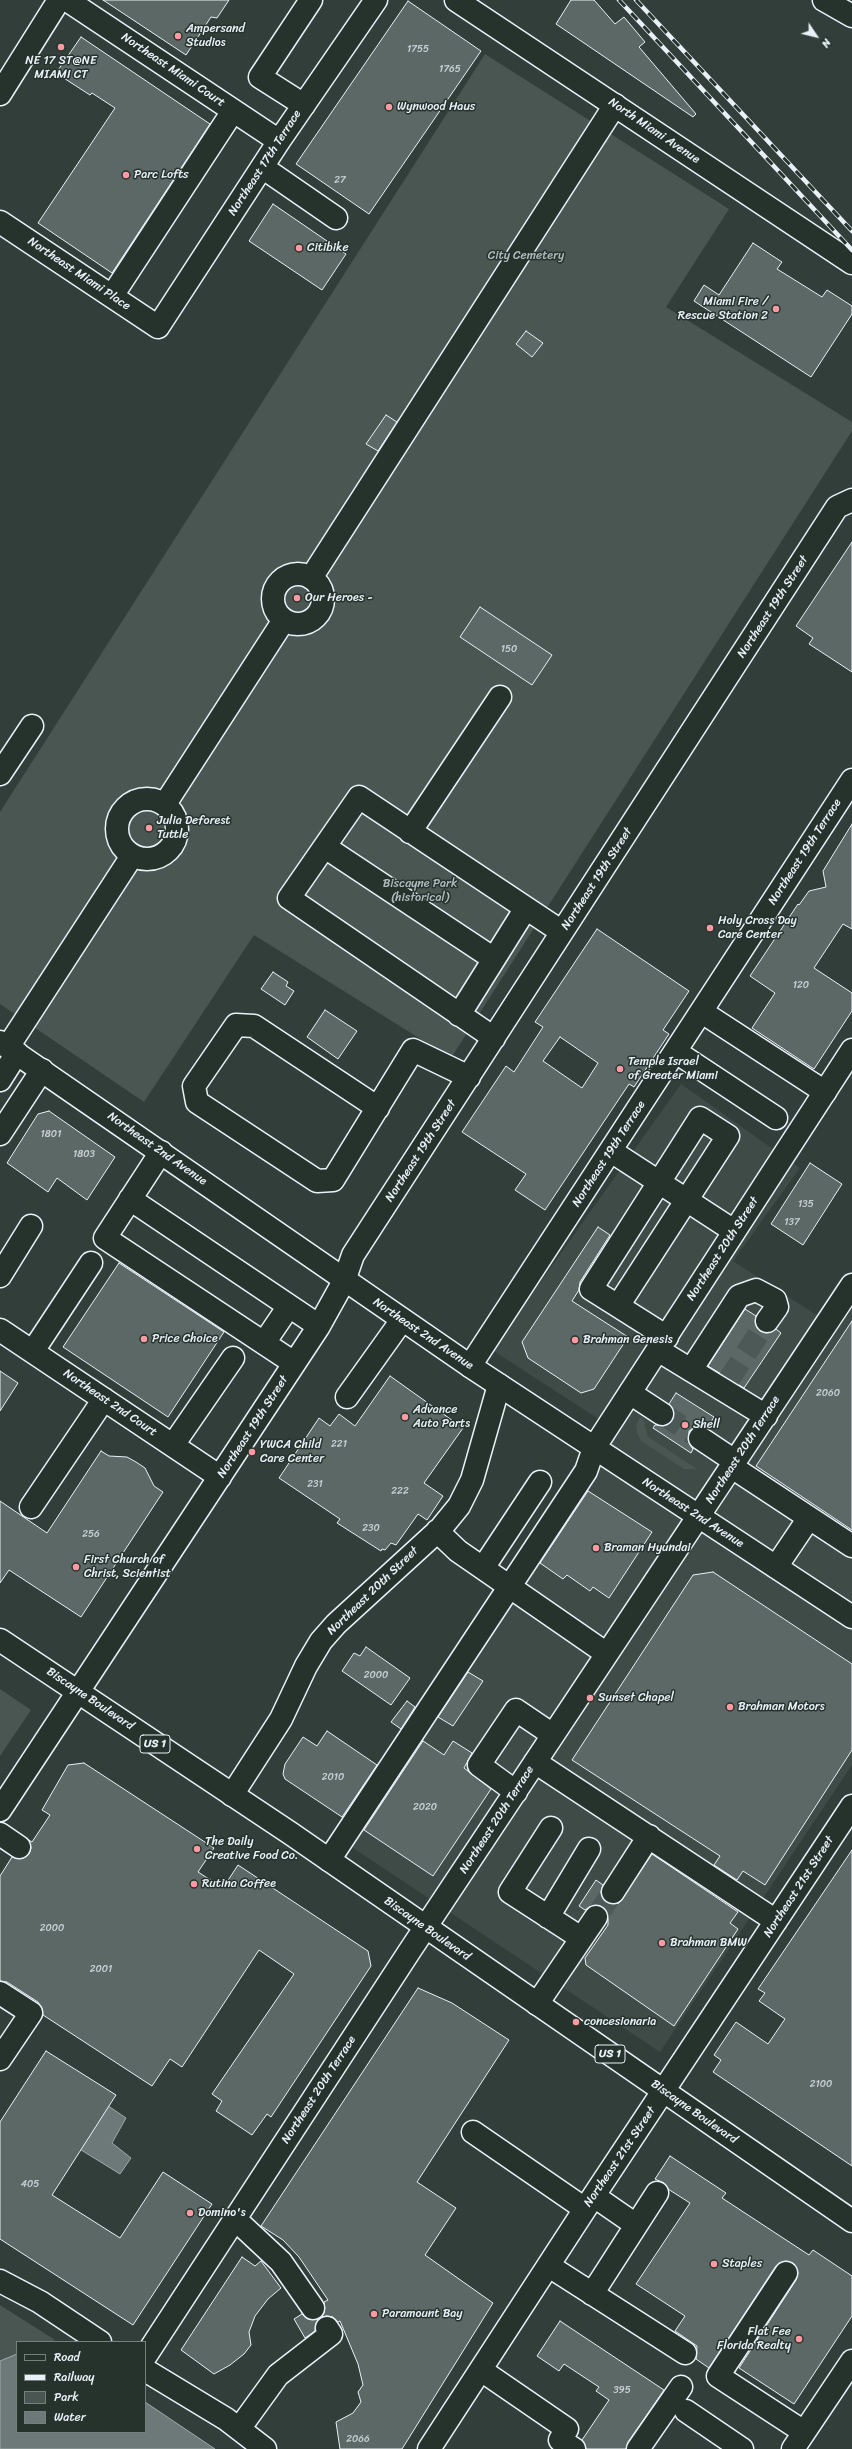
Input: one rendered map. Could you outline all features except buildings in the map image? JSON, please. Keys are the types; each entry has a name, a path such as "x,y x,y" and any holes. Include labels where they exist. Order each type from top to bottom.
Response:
{"street":[{"path":"0,94 59,0"},
{"name":"Northeast Miami Court","path":"68,0 279,141"},
{"path":"304,105 260,77 311,0"},
{"name":"Northeast 17th Terrace","path":"158,327 279,141 376,0"},
{"name":"North Miami Avenue","path":"456,0 852,262"},
{"path":"824,0 852,16"},
{"path":"311,578 615,105"},
{"path":"112,296 233,110"},
{"path":"262,167 336,218"},
{"name":"Northeast Miami Place","path":"0,222 158,327"},
{"name":"Northeast 19th Street","path":"0,1810 319,1326 344,1281 353,1255 837,507 852,499"},
{"path":"303,574 311,578 317,583 323,597 319,612 307,622 299,624 284,620 274,607 275,590 286,577 303,574"},
{"path":"166,804 284,620"},
{"path":"410,832 500,697"},
{"path":"0,774 32,726"},
{"name":"Northeast 19th Terrace","path":"470,1366 852,780"},
{"path":"494,1038 289,898 359,797 562,932"},
{"path":"147,798 166,804 173,812 178,831 170,849 152,859 132,856 119,841 118,822 122,813 137,800 147,798"},
{"path":"325,847 494,959"},
{"path":"0,1080 9,1047 132,856"},
{"path":"459,1015 526,908"},
{"path":"702,1012 824,1092"},
{"path":"378,1108 254,1026 236,1025 194,1086 197,1102 317,1182 333,1180 378,1108 413,1050 469,1077"},
{"name":"Northeast 2nd Avenue","path":"9,1047 344,1281 470,1366 699,1517 851,1614"},
{"name":"Northeast 20th Street","path":"329,1860 586,1471 594,1448 852,1050"},
{"path":"676,1052 776,1118"},
{"path":"0,1134 42,1070"},
{"path":"618,1306 728,1136 700,1118 591,1288 618,1306 663,1343 691,1370 725,1385 766,1416"},
{"path":"611,1151 734,1231"},
{"path":"161,1152 105,1238 294,1363"},
{"path":"130,1199 319,1326"},
{"path":"0,1276 31,1226"},
{"path":"32,1352 91,1263"},
{"name":"Northeast 20th Terrace","path":"146,2354 425,1928 852,1285"},
{"path":"691,1370 740,1296 756,1290 775,1300 777,1307 767,1321"},
{"path":"264,1343 288,1306"},
{"path":"347,1397 402,1320"},
{"name":"Northeast 2nd Court","path":"0,1330 220,1477"},
{"path":"173,1445 233,1358"},
{"name":"Northeast 20th Street","path":"232,1795 281,1719 306,1666 321,1641 336,1624 437,1531 459,1506 472,1480 499,1385"},
{"path":"630,1393 662,1414"},
{"path":"31,1507 104,1399"},
{"path":"700,1438 809,1518 852,1546"},
{"path":"483,1568 540,1482"},
{"path":"776,1567 809,1518"},
{"path":"437,1531 458,1551 608,1654"},
{"name":"Biscayne Boulevard","path":"0,1640 329,1860 425,1928 852,2221"},
{"path":"516,1792 479,1765 511,1716 516,1710 554,1735"},
{"path":"535,1762 650,1836 776,1921"},
{"name":"Northeast 21st Street","path":"429,2449 549,2266 589,2202 852,1806"},
{"path":"551,1828 510,1892 581,1938"},
{"path":"0,1834 19,1846"},
{"path":"613,1892 650,1836"},
{"path":"548,1917 589,1849"},
{"path":"537,2004 596,1917"},
{"path":"0,1993 30,2013 0,2059"},
{"path":"473,2132 589,2202 636,2225"},
{"path":"592,2294 657,2193"},
{"path":"235,2219 281,2262 313,2308"},
{"path":"549,2266 685,2353"},
{"path":"786,2273 718,2376 799,2441 850,2368"},
{"path":"0,2281 40,2302 98,2341"},
{"path":"239,2429 278,2375 331,2334 327,2328"},
{"path":"481,2370 567,2429 560,2440 574,2449"},
{"path":"146,2371 239,2429 265,2449"},
{"path":"638,2449 680,2387"},
{"path":"686,2411 742,2449"}],"shaded area":[{"path":"681,1084 800,1168 733,1261 835,1327 852,1301 852,1765 660,2052 347,1844 614,1429 492,1350"}],"green space":[{"name":"City Cemetery","path":"485,54 729,209 666,307 852,422 852,431 451,1058 254,935 144,1102 0,1004 0,812"},
{"path":"640,1417 644,1420 647,1436 697,1469 684,1469 641,1441 637,1433 636,1425"},
{"path":"0,1689 31,1710 0,1756"},
{"path":"0,2305 55,2340 16,2341 16,2355 0,2361"}],"water":[{"path":"101,2101 126,2118 112,2143 131,2158 120,2174 73,2145"},
{"path":"16,2354 16,2433 146,2433 146,2403 215,2449 0,2449 0,2361"}],"tunnel":[{"path":"728,1381 767,1321"},
{"path":"662,1414 700,1438"},
{"path":"596,1917 613,1892"}],"railway":[{"path":"619,0 852,250"},
{"path":"636,0 852,231"}],"place":[{"name":"Ampersand Studios","path":"178,36"},
{"name":"NE 17 ST@NE MIAMI CT","path":"61,47"},
{"name":"Wynwood Haus","path":"389,107"},
{"name":"Parc Lofts","path":"126,175"},
{"name":"Citibike","path":"299,248"},
{"name":"Miami Fire / Rescue Station 2","path":"776,309"},
{"name":"Our Heroes -","path":"297,598"},
{"name":"Julia Deforest Tuttle","path":"149,828"},
{"name":"Holy Cross Day Care Center","path":"710,928"},
{"name":"Temple Israel of Greater Miami","path":"620,1069"},
{"name":"Price Choice","path":"144,1339"},
{"name":"Brahman Genesis","path":"575,1340"},
{"name":"Advance Auto Parts","path":"405,1417"},
{"name":"Shell","path":"685,1425"},
{"name":"YWCA Child Care Center","path":"252,1452"},
{"name":"Braman Hyundai","path":"596,1548"},
{"name":"First Church of Christ, Scientist","path":"76,1567"},
{"name":"Sunset Chapel","path":"590,1698"},
{"name":"Brahman Motors","path":"730,1707"},
{"name":"The Daily Creative Food Co.","path":"197,1849"},
{"name":"Rutina Coffee","path":"194,1884"},
{"name":"Brahman BMW","path":"662,1943"},
{"name":"concesionaria","path":"576,2022"},
{"name":"Domino's","path":"190,2213"},
{"name":"Staples","path":"714,2264"},
{"name":"Paramount Bay","path":"374,2314"},
{"name":"Flat Fee Florida Realty","path":"799,2339"}],"park label":[{"name":"Biscayne Park (historical)","path":"420,891"}]}
